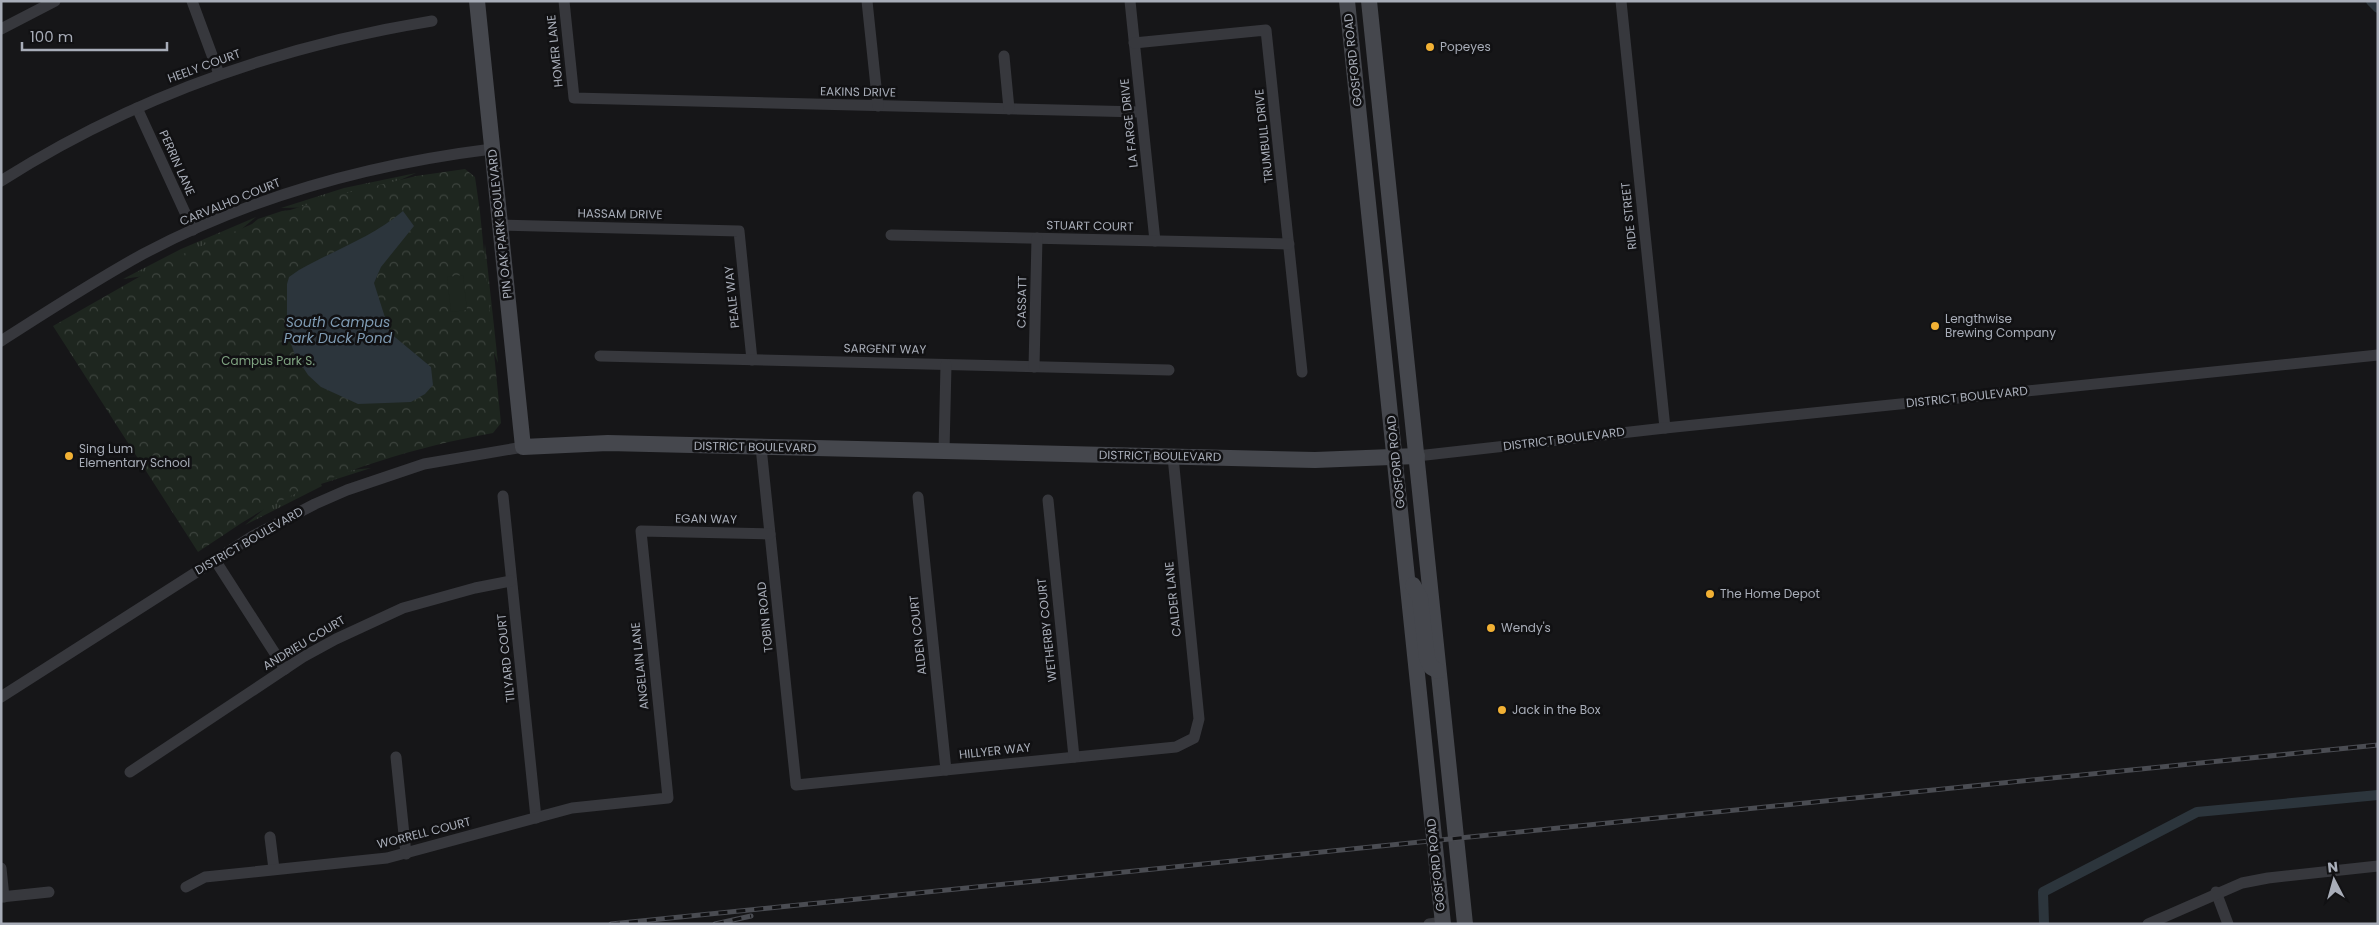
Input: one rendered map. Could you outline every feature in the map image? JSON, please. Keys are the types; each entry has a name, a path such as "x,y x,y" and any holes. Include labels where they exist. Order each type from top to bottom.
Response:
{"main road":[{"name":"PIN OAK PARK BOULEVARD","path":"477,1 523,447"},
{"name":"GOSFORD ROAD","path":"1346,1 1396,458 1435,848 1440,923"},
{"name":"GOSFORD ROAD","path":"1369,1 1465,924"},
{"path":"1353,58 1368,99 1379,190 1389,200"},
{"name":"DISTRICT BOULEVARD","path":"523,447 608,443 1315,460 1417,456"},
{"path":"1406,572 1420,598 1427,658 1431,667 1440,672"},
{"path":"1417,678 1428,685 1435,750 1449,769"},
{"path":"1435,848 1449,875 1455,912 1465,924"}],"street":[{"path":"1,29 55,1"},
{"path":"192,1 219,74"},
{"name":"HOMER LANE","path":"564,1 574,98"},
{"path":"867,1 878,106"},
{"name":"LA FARGE DRIVE","path":"1130,1 1155,241"},
{"name":"RIDE STREET","path":"1620,1 1665,428"},
{"name":"HEELY COURT","path":"1,181 48,152 137,108 219,74 329,41 432,20"},
{"name":"TRUMBULL DRIVE","path":"1134,44 1266,30 1302,372"},
{"path":"1004,56 1009,109"},
{"name":"EAKINS DRIVE","path":"574,98 1141,112"},
{"name":"PERRIN LANE","path":"137,108 193,230"},
{"name":"CARVALHO COURT","path":"1,341 100,278 193,230 271,199 351,174 400,163 492,149"},
{"name":"HASSAM DRIVE","path":"500,225 739,231"},
{"name":"PEALE WAY","path":"739,231 752,360"},
{"name":"STUART COURT","path":"891,235 1289,244"},
{"name":"CASSATT","path":"1034,367 1037,238"},
{"name":"DISTRICT BOULEVARD","path":"1417,456 1665,428 2378,355"},
{"name":"SARGENT WAY","path":"600,356 1170,370"},
{"path":"944,451 946,365"},
{"name":"DISTRICT BOULEVARD","path":"1,696 283,519 347,490 424,464 523,447"},
{"name":"TOBIN ROAD","path":"761,447 796,785"},
{"name":"CALDER LANE","path":"1173,456 1199,719 1194,738"},
{"name":"TILYARD COURT","path":"503,496 536,818"},
{"name":"ALDEN COURT","path":"918,497 946,770"},
{"name":"WETHERBY COURT","path":"1048,500 1074,757"},
{"name":"EGAN WAY","path":"641,531 770,534"},
{"name":"ANGELAIN LANE","path":"641,531 668,798"},
{"path":"215,560 285,669"},
{"name":"ANDRIEU COURT","path":"130,772 285,669 336,639 403,608 475,588 512,581"},
{"name":"HILLYER WAY","path":"796,785 1176,747 1194,738"},
{"path":"396,757 406,854"},
{"name":"WORRELL COURT","path":"186,887 205,877 406,854 572,808 668,798"},
{"path":"270,837 274,869"},
{"path":"2148,924 2216,892 2268,878 2378,866"},
{"path":"1,868 3,897 49,892"},
{"path":"2216,892 2228,924"}],"green space":[{"name":"Campus Park S.","path":"465,169 475,177 480,212 501,423 493,433 435,445 378,461 323,482 260,512 198,552 53,326 167,261 252,224 258,219 339,195 416,176"},
{"path":"416,173 373,192 322,207 281,208 344,188"},
{"path":"256,217 226,242 165,273 123,279 181,249"},
{"path":"485,244 498,363 489,334 484,305"},
{"path":"463,275 467,310 451,312 447,277"},
{"path":"371,468 321,484 322,486 245,525 287,490 351,470"}],"water":[{"name":"South Campus Park Duck Pond","path":"403,211 414,226 381,267 374,283 390,333 431,367 433,385 425,394 411,402 358,404 321,387 308,375 295,355 287,333 287,284 289,277 299,270 378,229"}],"waterway":[{"path":"2371,1 2378,8"},
{"path":"2044,924 2043,892 2197,812 2378,795"}],"railway":[{"path":"611,924 2378,745"},
{"path":"715,924 751,916"}],"place":[{"name":"Popeyes","path":"1430,47"},
{"name":"Lengthwise Brewing Company","path":"1935,326"},
{"name":"Sing Lum Elementary School","path":"69,456"},
{"name":"The Home Depot","path":"1710,594"},
{"name":"Wendy's","path":"1491,628"},
{"name":"Jack in the Box","path":"1502,710"}]}
